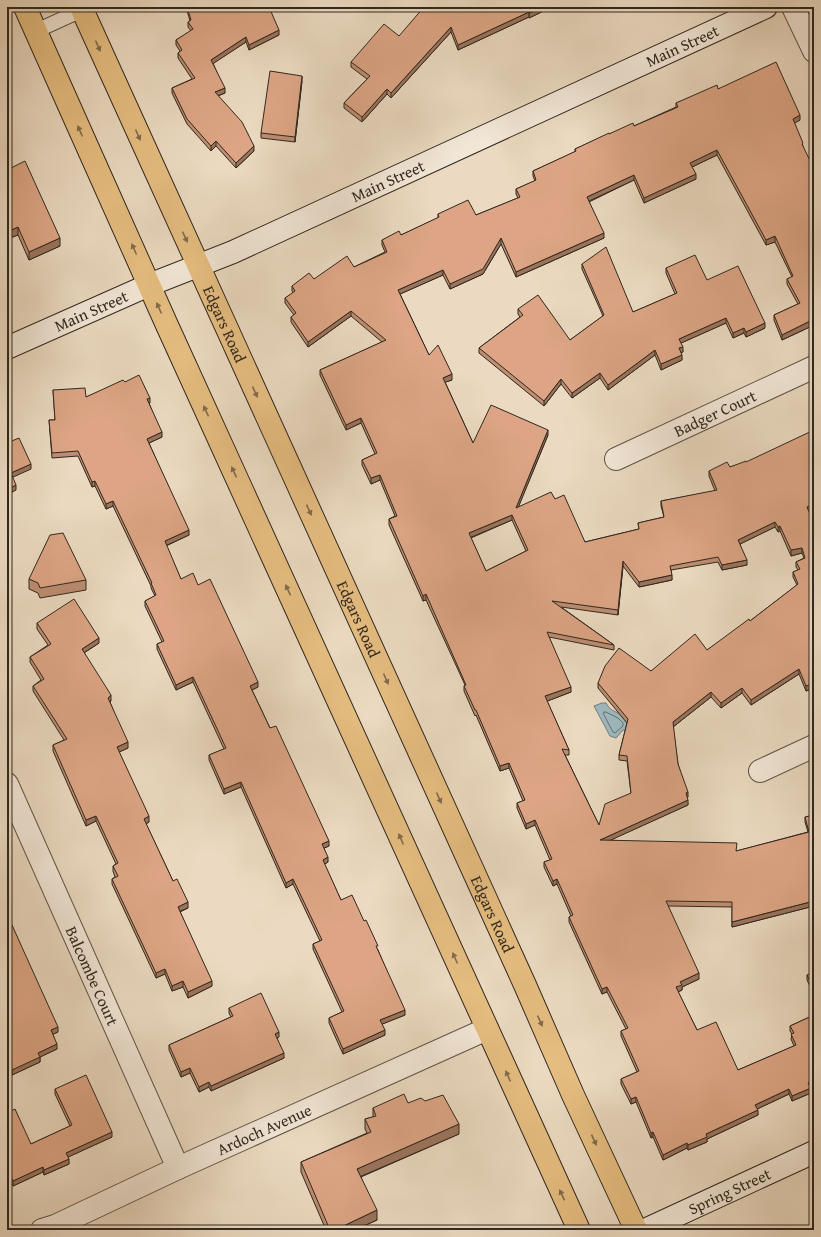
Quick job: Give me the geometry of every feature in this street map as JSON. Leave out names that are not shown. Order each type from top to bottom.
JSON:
[{"type":"main road","points":[[25,7],[149,285],[579,1230]]},
{"type":"main road","name":"Edgars Road","points":[[82,8],[525,985],[573,1095],[636,1230]]},
{"type":"street","name":"Main Street","points":[[7,348],[149,285],[233,252],[766,7]]},
{"type":"street","points":[[793,7],[814,51]]},
{"type":"street","name":"Badger Court","points":[[616,459],[814,367]]},
{"type":"street","points":[[760,770],[814,746]]},
{"type":"street","name":"Balcombe Court","points":[[7,784],[178,1168]]},
{"type":"street","name":"Ardoch Avenue","points":[[42,1230],[55,1226],[178,1168],[487,1028]]},
{"type":"street","name":"Spring Street","points":[[645,1230],[814,1152]]},
{"type":"lane","points":[[36,32],[82,8]]},
{"type":"water","points":[[606,703],[611,709],[622,715],[630,722],[626,730],[623,730],[616,738],[610,736],[594,706]]},
{"type":"building","points":[[187,7],[269,7],[279,30],[249,45],[246,37],[211,60],[225,88],[215,92],[242,122],[254,146],[236,163],[216,141],[211,146],[187,119],[172,88],[195,78],[178,53],[182,50],[176,40],[193,29],[188,22],[191,20]]},
{"type":"building","points":[[424,7],[541,7],[458,45],[451,27],[391,93],[387,89],[362,117],[344,103],[370,76],[351,62],[384,24],[399,36]]},
{"type":"building","points":[[776,62],[800,115],[793,119],[803,143],[802,144],[814,169],[814,319],[782,335],[774,315],[800,303],[787,279],[793,276],[775,236],[766,240],[717,150],[690,163],[696,174],[644,198],[634,175],[587,197],[604,233],[516,272],[501,238],[483,269],[450,284],[443,270],[398,290],[429,355],[438,345],[452,374],[443,378],[473,443],[491,405],[548,430],[516,508],[551,492],[555,499],[564,495],[585,542],[639,529],[638,523],[664,517],[661,501],[717,490],[709,471],[727,462],[730,467],[746,462],[814,430],[814,504],[807,507],[814,524],[814,683],[806,686],[799,669],[751,700],[742,688],[721,703],[711,692],[673,722],[678,764],[688,792],[686,793],[688,800],[600,840],[737,843],[736,851],[809,832],[805,817],[814,815],[814,901],[732,922],[732,902],[666,901],[699,973],[680,982],[682,985],[676,987],[697,1030],[716,1022],[738,1070],[796,1045],[791,1034],[794,1033],[790,1026],[814,1015],[814,1080],[808,1083],[811,1088],[792,1096],[789,1089],[755,1105],[758,1110],[706,1134],[707,1137],[688,1145],[687,1143],[663,1155],[653,1132],[651,1133],[636,1097],[631,1099],[621,1079],[639,1071],[621,1031],[628,1028],[607,987],[602,989],[569,917],[573,915],[557,879],[553,881],[544,862],[552,859],[535,820],[526,824],[517,803],[525,800],[509,763],[500,766],[464,686],[466,685],[426,594],[423,596],[389,519],[397,516],[380,475],[371,478],[362,460],[377,453],[361,418],[346,425],[320,370],[386,340],[351,311],[308,342],[291,317],[296,313],[285,298],[295,291],[292,286],[309,273],[314,279],[347,256],[354,267],[387,252],[382,240],[399,231],[401,235],[439,217],[438,214],[468,200],[476,215],[520,197],[516,189],[536,180],[533,171],[576,151],[575,149],[609,133],[633,123],[634,126],[678,107],[676,103],[717,85],[718,89]],"holes":[[[512,515],[528,550],[486,571],[469,533]],[[775,522],[778,527],[780,526],[791,550],[802,548],[805,558],[796,562],[800,569],[793,572],[798,584],[750,621],[749,619],[707,650],[695,634],[651,671],[619,648],[605,666],[598,683],[628,719],[619,755],[627,756],[631,793],[605,804],[599,825],[562,749],[569,750],[545,696],[571,687],[547,632],[614,645],[552,601],[618,610],[623,561],[639,582],[672,575],[670,566],[718,557],[722,565],[747,560],[738,540]]]},
{"type":"building","points":[[270,71],[302,76],[295,137],[261,133]]},
{"type":"building","points":[[25,161],[60,238],[29,252],[18,227],[7,232],[7,170]]},
{"type":"building","points":[[606,247],[633,312],[677,293],[666,268],[695,255],[707,280],[738,266],[765,323],[746,332],[744,328],[733,333],[726,318],[679,339],[683,347],[679,348],[682,355],[661,364],[655,350],[608,385],[600,373],[572,393],[561,379],[544,401],[479,348],[523,315],[518,309],[538,295],[570,340],[604,315],[582,264]]},
{"type":"building","points":[[139,375],[150,398],[147,399],[162,432],[147,439],[189,530],[165,541],[181,579],[193,573],[198,585],[210,579],[258,682],[250,686],[270,728],[276,726],[329,841],[322,844],[328,857],[323,860],[341,900],[352,895],[378,946],[376,946],[405,1010],[380,1020],[385,1030],[343,1049],[329,1018],[344,1011],[313,944],[322,940],[293,879],[286,883],[241,782],[224,789],[209,755],[226,748],[193,677],[176,685],[157,644],[164,641],[145,601],[156,595],[152,583],[113,501],[106,504],[95,481],[92,482],[78,451],[52,453],[49,420],[55,420],[53,390],[85,388],[86,397],[123,380],[125,382]]},
{"type":"building","points":[[19,438],[31,464],[11,473],[16,485],[7,490],[7,443]]},
{"type":"building","points":[[63,533],[86,580],[40,588],[38,583],[29,579],[50,535]]},
{"type":"building","points":[[74,599],[99,638],[82,649],[111,695],[108,698],[128,742],[117,747],[149,816],[144,819],[173,881],[177,879],[188,902],[178,907],[212,981],[188,992],[183,981],[172,986],[165,969],[156,973],[112,879],[118,876],[113,866],[118,863],[96,816],[86,820],[53,745],[67,739],[33,686],[44,679],[30,657],[51,644],[37,623]]},
{"type":"building","points":[[7,914],[58,1027],[51,1030],[57,1044],[38,1053],[40,1057],[12,1070],[7,1058]]},
{"type":"building","points":[[814,972],[814,990],[807,975]]},
{"type":"building","points":[[261,993],[279,1032],[275,1034],[284,1053],[211,1086],[209,1082],[199,1087],[190,1068],[181,1072],[169,1045],[233,1016],[229,1008]]},
{"type":"building","points":[[86,1075],[112,1132],[66,1153],[69,1159],[44,1170],[43,1167],[13,1181],[7,1168],[7,1113],[15,1109],[31,1144],[72,1125],[55,1089]]},
{"type":"building","points":[[404,1094],[408,1103],[421,1098],[425,1101],[443,1095],[459,1124],[357,1169],[377,1210],[335,1230],[330,1230],[301,1162],[371,1132],[365,1119],[376,1116],[373,1108]]}]
